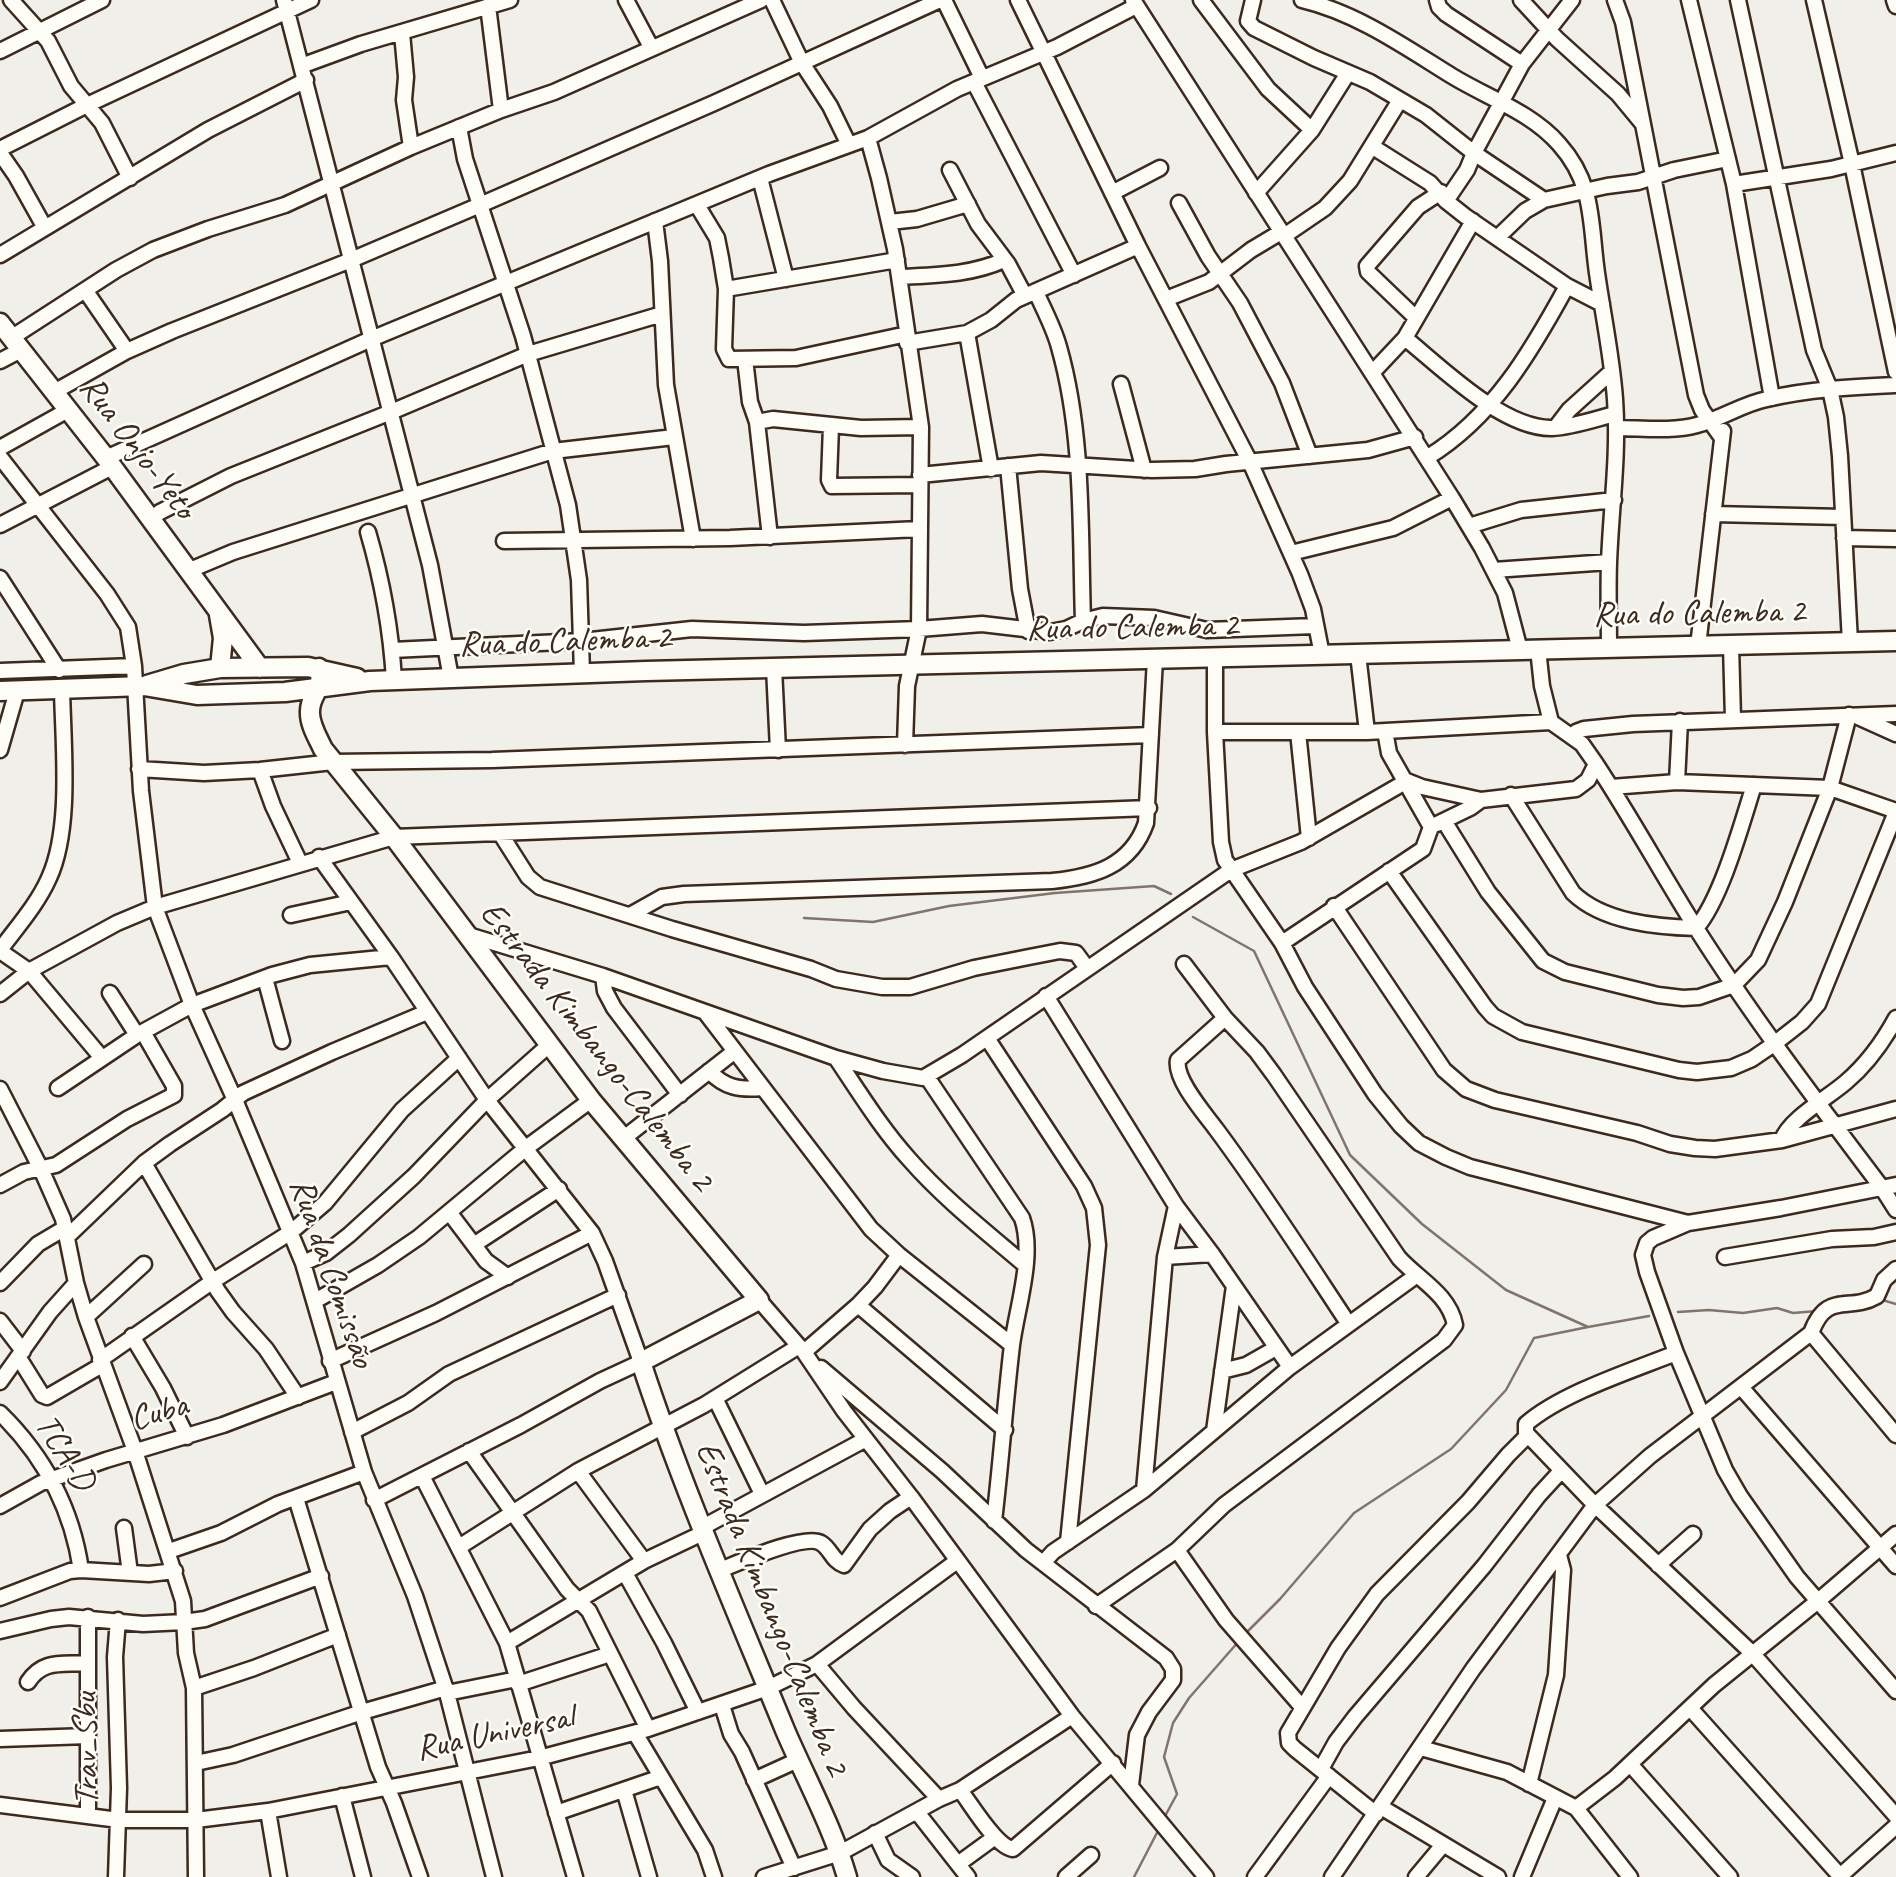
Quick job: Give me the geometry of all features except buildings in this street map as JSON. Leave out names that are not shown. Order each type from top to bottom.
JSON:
[{"type":"main road","name":"Rua Onjo-Yeto","points":[[11,337],[109,462],[190,570],[219,615],[260,667]]},
{"type":"main road","points":[[219,615],[223,638],[220,668]]},
{"type":"main road","name":"Rua do Calemba 2","points":[[139,687],[193,671],[220,668],[260,667],[320,678],[370,681],[913,664],[1896,641]]},
{"type":"main road","points":[[193,671],[197,695]]},
{"type":"main road","name":"Rua do Calemba 2","points":[[9,691],[139,687],[197,695],[285,692],[320,678]]},
{"type":"main road","points":[[312,722],[310,709],[320,678]]},
{"type":"main road","name":"Estrada Kimbango-Calemba 2","points":[[285,692],[312,722],[323,749],[394,837],[548,1045],[759,1300]]},
{"type":"main road","points":[[641,1362],[759,1300]]},
{"type":"main road","name":"Estrada Kimbango-Calemba 2","points":[[641,1362],[662,1425],[768,1688],[840,1853],[847,1877]]},
{"type":"street","points":[[11,0],[48,41],[71,86],[102,123],[130,178]]},
{"type":"street","points":[[0,51],[102,0]]},
{"type":"street","points":[[46,228],[0,151],[285,6],[311,0]]},
{"type":"street","points":[[301,66],[361,44],[510,0]]},
{"type":"street","points":[[626,0],[651,47]]},
{"type":"street","points":[[0,360],[11,337],[116,270],[153,250],[208,229],[285,205],[411,146],[554,92],[761,0]]},
{"type":"street","points":[[772,0],[802,63],[830,107],[849,145]]},
{"type":"street","points":[[54,392],[127,351],[480,205],[802,63],[925,3],[942,0],[978,80],[1074,275]]},
{"type":"street","points":[[1201,0],[1268,89],[1312,130]]},
{"type":"street","points":[[1253,0],[1248,21],[1254,28],[1370,82],[1426,115],[1474,153],[1544,200]]},
{"type":"street","points":[[1302,0],[1352,17],[1533,121],[1558,142],[1571,159],[1586,190],[1616,421],[1609,562],[1609,648]]},
{"type":"street","points":[[1347,0],[1352,17]]},
{"type":"street","points":[[1437,0],[1439,7],[1446,14],[1522,64]]},
{"type":"street","points":[[1521,0],[1618,94],[1643,124]]},
{"type":"street","points":[[1416,318],[1366,267],[1418,207],[1444,197],[1467,170],[1522,64],[1572,0]]},
{"type":"street","points":[[1615,0],[1623,22],[1696,395],[1709,421],[1722,438]]},
{"type":"street","points":[[1689,0],[1734,184],[1772,398]]},
{"type":"street","points":[[1738,0],[1814,350],[1829,389],[1840,456],[1850,642]]},
{"type":"street","points":[[1814,0],[1896,372]]},
{"type":"street","points":[[1894,0],[1896,6]]},
{"type":"street","points":[[1022,2],[1043,53],[1138,246],[1250,462],[1291,553],[1312,609],[1322,654]]},
{"type":"street","points":[[0,525],[109,462],[371,339],[760,178],[867,138],[978,80],[1072,40],[1134,3],[1428,457],[1494,570],[1511,613],[1520,650]]},
{"type":"street","points":[[285,6],[413,494],[430,565],[451,678]]},
{"type":"street","points":[[488,6],[501,110]]},
{"type":"street","points":[[402,33],[406,77],[404,100],[411,146]]},
{"type":"street","points":[[1256,193],[1312,130],[1348,73]]},
{"type":"street","points":[[0,255],[240,111],[306,80]]},
{"type":"street","points":[[1166,299],[1222,274],[1251,250],[1325,208],[1339,194],[1373,147],[1400,100]]},
{"type":"street","points":[[459,127],[465,159],[527,354],[575,540],[582,673]]},
{"type":"street","points":[[867,138],[890,222],[921,427],[919,629],[906,686],[905,745]]},
{"type":"street","points":[[1373,147],[1430,183],[1472,221],[1567,286],[1602,304]]},
{"type":"street","points":[[1734,184],[1852,164],[1896,153]]},
{"type":"street","points":[[1498,237],[1525,211],[1544,200],[1638,182],[1728,159]]},
{"type":"street","points":[[1112,193],[1160,168]]},
{"type":"street","points":[[950,170],[983,232],[1031,294],[1060,347],[1078,465],[1083,621]]},
{"type":"street","points":[[760,178],[786,279]]},
{"type":"street","points":[[1179,203],[1282,383],[1310,456]]},
{"type":"street","points":[[890,222],[930,216],[968,204]]},
{"type":"street","points":[[697,205],[717,238],[726,289],[725,352],[729,359],[796,358],[907,338],[967,333],[991,320],[1009,304],[1138,246]]},
{"type":"street","points":[[655,221],[660,261],[666,385],[693,538]]},
{"type":"street","points":[[1373,372],[1405,338],[1472,221]]},
{"type":"street","points":[[726,289],[897,260]]},
{"type":"street","points":[[900,277],[964,273],[1004,260]]},
{"type":"street","points":[[1428,457],[1457,437],[1489,405],[1532,350],[1567,286]]},
{"type":"street","points":[[85,290],[127,351]]},
{"type":"street","points":[[151,519],[231,476],[527,354],[662,314]]},
{"type":"street","points":[[967,333],[991,469]]},
{"type":"street","points":[[1405,338],[1489,405],[1528,425],[1556,427],[1616,421],[1676,428],[1709,421],[1744,404],[1772,398],[1829,389],[1896,385]]},
{"type":"street","points":[[745,359],[750,402],[757,422],[770,537]]},
{"type":"street","points":[[1556,427],[1569,410],[1611,372]]},
{"type":"street","points":[[1121,384],[1144,470]]},
{"type":"street","points":[[0,447],[68,410]]},
{"type":"street","points":[[1698,646],[1725,414]]},
{"type":"street","points":[[757,422],[774,419],[831,426],[921,427]]},
{"type":"street","points":[[831,426],[829,480],[832,486],[920,480],[1041,463],[1144,470],[1195,469],[1368,450],[1415,437]]},
{"type":"street","points":[[190,570],[233,552],[553,451],[674,437]]},
{"type":"street","name":"Rua da Comissão","points":[[0,457],[107,594],[128,627],[139,687],[139,769],[155,907],[192,1005],[303,1263],[364,1472],[415,1596],[447,1691],[494,1877]]},
{"type":"street","points":[[1008,466],[1020,589],[1028,631]]},
{"type":"street","points":[[1291,553],[1393,527],[1452,498]]},
{"type":"street","points":[[1469,526],[1521,510],[1614,500]]},
{"type":"street","points":[[1713,514],[1843,517]]},
{"type":"street","points":[[504,541],[770,537],[919,529]]},
{"type":"street","points":[[368,532],[380,574],[394,680]]},
{"type":"street","points":[[1844,538],[1896,539]]},
{"type":"street","points":[[1494,570],[1609,562]]},
{"type":"street","points":[[0,578],[60,670]]},
{"type":"street","points":[[392,650],[582,641],[692,629],[804,633],[982,624],[1050,632],[1103,616],[1138,616],[1207,630],[1315,626]]},
{"type":"street","points":[[1731,645],[1733,719]]},
{"type":"street","points":[[1538,649],[1542,686],[1551,722]]},
{"type":"street","points":[[1358,654],[1367,732]]},
{"type":"street","points":[[1216,657],[1215,732],[1221,842],[1225,860],[1282,943],[1305,987],[1375,1094],[1401,1126],[1419,1143],[1470,1167],[1688,1223]]},
{"type":"street","points":[[629,915],[651,901],[684,894],[1013,882],[1084,877],[1110,866],[1136,846],[1146,823],[1149,808],[1155,659]]},
{"type":"street","points":[[0,671],[134,667]]},
{"type":"street","points":[[774,668],[778,750]]},
{"type":"street","points":[[62,689],[63,815],[56,857],[49,879],[33,906],[0,951],[29,971],[102,1058]]},
{"type":"street","points":[[0,750],[9,691]]},
{"type":"street","points":[[1572,737],[1584,729],[1680,721],[1896,714]]},
{"type":"street","points":[[1852,715],[1896,734]]},
{"type":"street","points":[[1385,731],[1389,753],[1406,781],[1535,953],[1552,967],[1565,972],[1658,995],[1683,998],[1699,997],[1734,985],[1758,960],[1785,902],[1830,788],[1852,715]]},
{"type":"street","points":[[1677,782],[1680,721]]},
{"type":"street","points":[[1215,732],[1367,732],[1551,722],[1582,744],[1734,985],[1835,1126],[1889,1186],[1896,1210]]},
{"type":"street","points":[[1298,732],[1309,838]]},
{"type":"street","points":[[139,769],[204,773],[333,762],[492,760],[1151,736]]},
{"type":"street","points":[[1406,781],[1422,788],[1481,800],[1576,789],[1588,780],[1596,764]]},
{"type":"street","points":[[260,770],[273,806],[300,863]]},
{"type":"street","points":[[465,934],[603,976],[836,1058],[912,1078],[927,1077],[1231,870],[1309,838],[1406,781]]},
{"type":"street","points":[[1390,871],[1485,1007],[1493,1016],[1522,1032],[1679,1070],[1697,1072],[1731,1068],[1752,1059],[1802,1022],[1818,1004],[1896,812],[1830,788],[1677,782],[1611,787]]},
{"type":"street","points":[[1696,928],[1703,920],[1719,886],[1754,785]]},
{"type":"street","points":[[1511,795],[1573,893],[1582,902],[1604,913],[1640,922],[1696,928]]},
{"type":"street","points":[[1282,943],[1423,849],[1438,824],[1481,800]]},
{"type":"street","points":[[0,994],[29,971],[117,923],[155,907],[318,857],[394,837],[1149,808]]},
{"type":"street","points":[[500,833],[534,883],[550,891],[811,969],[836,979],[882,987],[910,986],[974,968],[1060,951],[1076,953],[1087,968]]},
{"type":"street","name":"Estrada Kimbango-Calemba 2","points":[[318,857],[391,957],[487,1101],[592,1233],[618,1295],[641,1362]]},
{"type":"street","points":[[291,915],[351,902]]},
{"type":"street","points":[[1334,906],[1444,1070],[1466,1089],[1495,1100],[1695,1148],[1715,1149],[1782,1139],[1896,1110]]},
{"type":"street","points":[[58,1088],[140,1034],[192,1005],[265,978],[310,965],[391,957]]},
{"type":"street","points":[[1096,1606],[1177,1550],[1224,1505],[1414,1363],[1453,1331],[1455,1325],[1450,1308],[1426,1280],[1399,1258],[1274,1075],[1257,1052],[1225,1018],[1184,964]]},
{"type":"street","points":[[603,976],[605,991],[614,1007],[680,1095]]},
{"type":"street","points":[[265,978],[282,1041]]},
{"type":"street","points":[[0,1185],[24,1172],[56,1165],[127,1119],[175,1094],[174,1086],[110,993]]},
{"type":"street","points":[[1046,996],[1176,1206],[1290,1367]]},
{"type":"street","points":[[704,1011],[871,1229],[899,1255],[1012,1345]]},
{"type":"street","points":[[0,1283],[38,1244],[66,1233],[144,1163],[255,1087],[426,1012]]},
{"type":"street","points":[[1225,1018],[1178,1060],[1181,1078],[1348,1323]]},
{"type":"street","points":[[1782,1139],[1788,1128],[1847,1082],[1868,1060],[1883,1042],[1896,1018]]},
{"type":"street","points":[[987,1038],[1084,1186],[1094,1208],[1097,1226],[1098,1245],[1068,1542]]},
{"type":"street","points":[[303,1263],[326,1253],[349,1235],[414,1176],[487,1101],[548,1045]]},
{"type":"street","points":[[624,1138],[734,1051]]},
{"type":"street","points":[[0,1321],[42,1395],[47,1397],[101,1362],[132,1336],[213,1281],[291,1232],[325,1203],[402,1110],[459,1058]]},
{"type":"street","points":[[836,1058],[909,1160],[964,1213],[1025,1265]]},
{"type":"street","points":[[709,1071],[716,1079],[731,1087],[762,1088]]},
{"type":"street","points":[[927,1077],[1022,1218],[1026,1234],[1025,1265],[1012,1345],[994,1521]]},
{"type":"street","points":[[0,1089],[6,1114],[41,1168],[66,1233],[86,1317],[135,1451],[183,1601],[186,1653],[194,1688],[196,1877]]},
{"type":"street","points":[[315,1301],[378,1265],[419,1237],[526,1148],[591,1100]]},
{"type":"street","points":[[144,1163],[233,1312],[266,1349],[298,1397]]},
{"type":"street","points":[[1889,1186],[1782,1208],[1688,1223],[1653,1238],[1647,1243],[1643,1255],[1676,1353],[1702,1417],[1740,1496],[1772,1543],[1818,1601],[1896,1690]]},
{"type":"street","points":[[475,1244],[559,1189]]},
{"type":"street","points":[[1144,1490],[1165,1257],[1176,1206]]},
{"type":"street","points":[[449,1212],[486,1261],[508,1277]]},
{"type":"street","points":[[1725,1257],[1832,1239],[1874,1237],[1896,1232]]},
{"type":"street","points":[[330,1361],[508,1277],[592,1233]]},
{"type":"street","points":[[1165,1257],[1212,1254]]},
{"type":"street","points":[[459,1547],[578,1471],[805,1353],[858,1305],[899,1255]]},
{"type":"street","points":[[86,1317],[144,1264]]},
{"type":"street","points":[[1332,1877],[1473,1669],[1595,1505],[1650,1456],[1811,1333],[1816,1319],[1830,1307],[1872,1299],[1877,1296],[1884,1280],[1896,1269]]},
{"type":"street","points":[[1044,1562],[1068,1542],[1144,1490],[1290,1367],[1417,1275]]},
{"type":"street","points":[[0,1382],[50,1312],[76,1283]]},
{"type":"street","points":[[1213,1431],[1234,1286]]},
{"type":"street","points":[[352,1432],[408,1403],[449,1374],[618,1295]]},
{"type":"street","points":[[759,1300],[805,1353],[844,1411],[911,1497],[1072,1716],[1206,1877]]},
{"type":"street","points":[[858,1305],[1005,1430]]},
{"type":"street","points":[[1811,1333],[1896,1435]]},
{"type":"street","points":[[132,1336],[163,1388],[187,1437]]},
{"type":"street","points":[[1222,1371],[1246,1365],[1276,1348]]},
{"type":"street","points":[[805,1353],[942,1471],[1026,1550],[1166,1658],[1173,1668],[1173,1680],[1149,1712],[1137,1735],[1131,1785]]},
{"type":"street","points":[[1676,1353],[1600,1383],[1548,1410],[1526,1424],[1527,1436],[1595,1505],[1752,1653],[1896,1816]]},
{"type":"street","points":[[374,1500],[641,1362]]},
{"type":"street","name":"Cuba","points":[[0,1506],[41,1483],[135,1451],[187,1437],[336,1382]]},
{"type":"street","points":[[1741,1387],[1896,1566]]},
{"type":"street","points":[[715,1398],[762,1494]]},
{"type":"street","points":[[844,1411],[859,1399]]},
{"type":"street","name":"TCA-D","points":[[0,1413],[13,1425],[53,1479],[72,1526],[81,1570]]},
{"type":"street","points":[[1498,1877],[1378,1811],[1295,1749],[1288,1739],[1291,1726],[1338,1648],[1377,1594],[1468,1502],[1527,1436]]},
{"type":"street","points":[[507,1643],[644,1561],[866,1439]]},
{"type":"street","points":[[469,1451],[578,1602],[589,1611],[610,1654],[661,1777],[705,1850],[714,1877]]},
{"type":"street","points":[[578,1471],[644,1561]]},
{"type":"street","points":[[1255,1877],[1325,1773],[1336,1742],[1561,1471]]},
{"type":"street","points":[[169,1551],[221,1533],[278,1504],[364,1472]]},
{"type":"street","points":[[422,1476],[507,1643],[575,1877]]},
{"type":"street","points":[[720,1570],[779,1547],[814,1541],[820,1542],[837,1562],[844,1565],[870,1530],[890,1511],[911,1497]]},
{"type":"street","points":[[296,1498],[386,1787],[420,1877]]},
{"type":"street","points":[[124,1528],[130,1573]]},
{"type":"street","points":[[1658,1565],[1693,1534]]},
{"type":"street","points":[[1576,1808],[1630,1764],[1752,1653],[1896,1534]]},
{"type":"street","points":[[1177,1550],[1241,1638],[1303,1707]]},
{"type":"street","points":[[1529,1783],[1556,1675],[1563,1570],[1559,1555]]},
{"type":"street","name":"Rua Universal","points":[[0,1805],[119,1820],[196,1820],[268,1811],[539,1758],[641,1731],[768,1688],[817,1664],[957,1560]]},
{"type":"street","points":[[0,1598],[70,1571],[175,1571]]},
{"type":"street","points":[[625,1573],[698,1712]]},
{"type":"street","points":[[0,1631],[51,1619],[88,1617],[144,1624],[205,1619],[321,1576]]},
{"type":"street","points":[[88,1617],[88,1816]]},
{"type":"street","name":"Trav_Sbu","points":[[116,1877],[119,1820],[116,1657],[118,1620]]},
{"type":"street","points":[[194,1688],[338,1635]]},
{"type":"street","points":[[196,1763],[233,1755],[362,1712],[447,1691],[517,1681],[610,1654]]},
{"type":"street","points":[[28,1682],[38,1669],[47,1665],[87,1663]]},
{"type":"street","points":[[817,1664],[939,1799]]},
{"type":"street","points":[[722,1705],[731,1734],[794,1868]]},
{"type":"street","points":[[1690,1708],[1840,1877],[1896,1826]]},
{"type":"street","points":[[767,1877],[840,1853],[960,1790],[1072,1716]]},
{"type":"street","points":[[0,1739],[88,1736]]},
{"type":"street","points":[[1421,1748],[1494,1768],[1576,1808],[1630,1877]]},
{"type":"street","points":[[754,1780],[798,1760]]},
{"type":"street","points":[[960,1790],[1006,1847],[1018,1847],[1113,1763]]},
{"type":"street","points":[[1630,1764],[1730,1877]]},
{"type":"street","points":[[556,1813],[661,1777]]},
{"type":"street","points":[[624,1790],[649,1877]]},
{"type":"street","points":[[342,1796],[363,1877]]},
{"type":"street","points":[[1522,1877],[1555,1798]]},
{"type":"street","points":[[268,1811],[279,1877]]},
{"type":"street","points":[[917,1812],[968,1877]]},
{"type":"street","points":[[875,1833],[888,1860],[912,1877]]},
{"type":"street","points":[[958,1864],[995,1836]]},
{"type":"street","points":[[1416,1877],[1442,1846]]},
{"type":"street","points":[[1066,1877],[1091,1855]]},
{"type":"waterway","points":[[804,918],[873,922],[949,906],[1055,893],[1154,886],[1171,894]]},
{"type":"waterway","points":[[1193,917],[1254,951],[1350,1155],[1422,1224],[1506,1290],[1588,1327],[1649,1316]]},
{"type":"waterway","points":[[1879,1299],[1896,1304]]},
{"type":"waterway","points":[[1678,1312],[1709,1310],[1743,1313],[1777,1308],[1793,1313],[1817,1311]]},
{"type":"waterway","points":[[1246,1633],[1280,1599],[1354,1513],[1451,1449],[1506,1390],[1534,1338],[1588,1327]]},
{"type":"waterway","points":[[1164,1818],[1177,1794],[1164,1757],[1173,1723],[1189,1698],[1239,1641]]},
{"type":"waterway","points":[[1134,1877],[1160,1827]]}]
